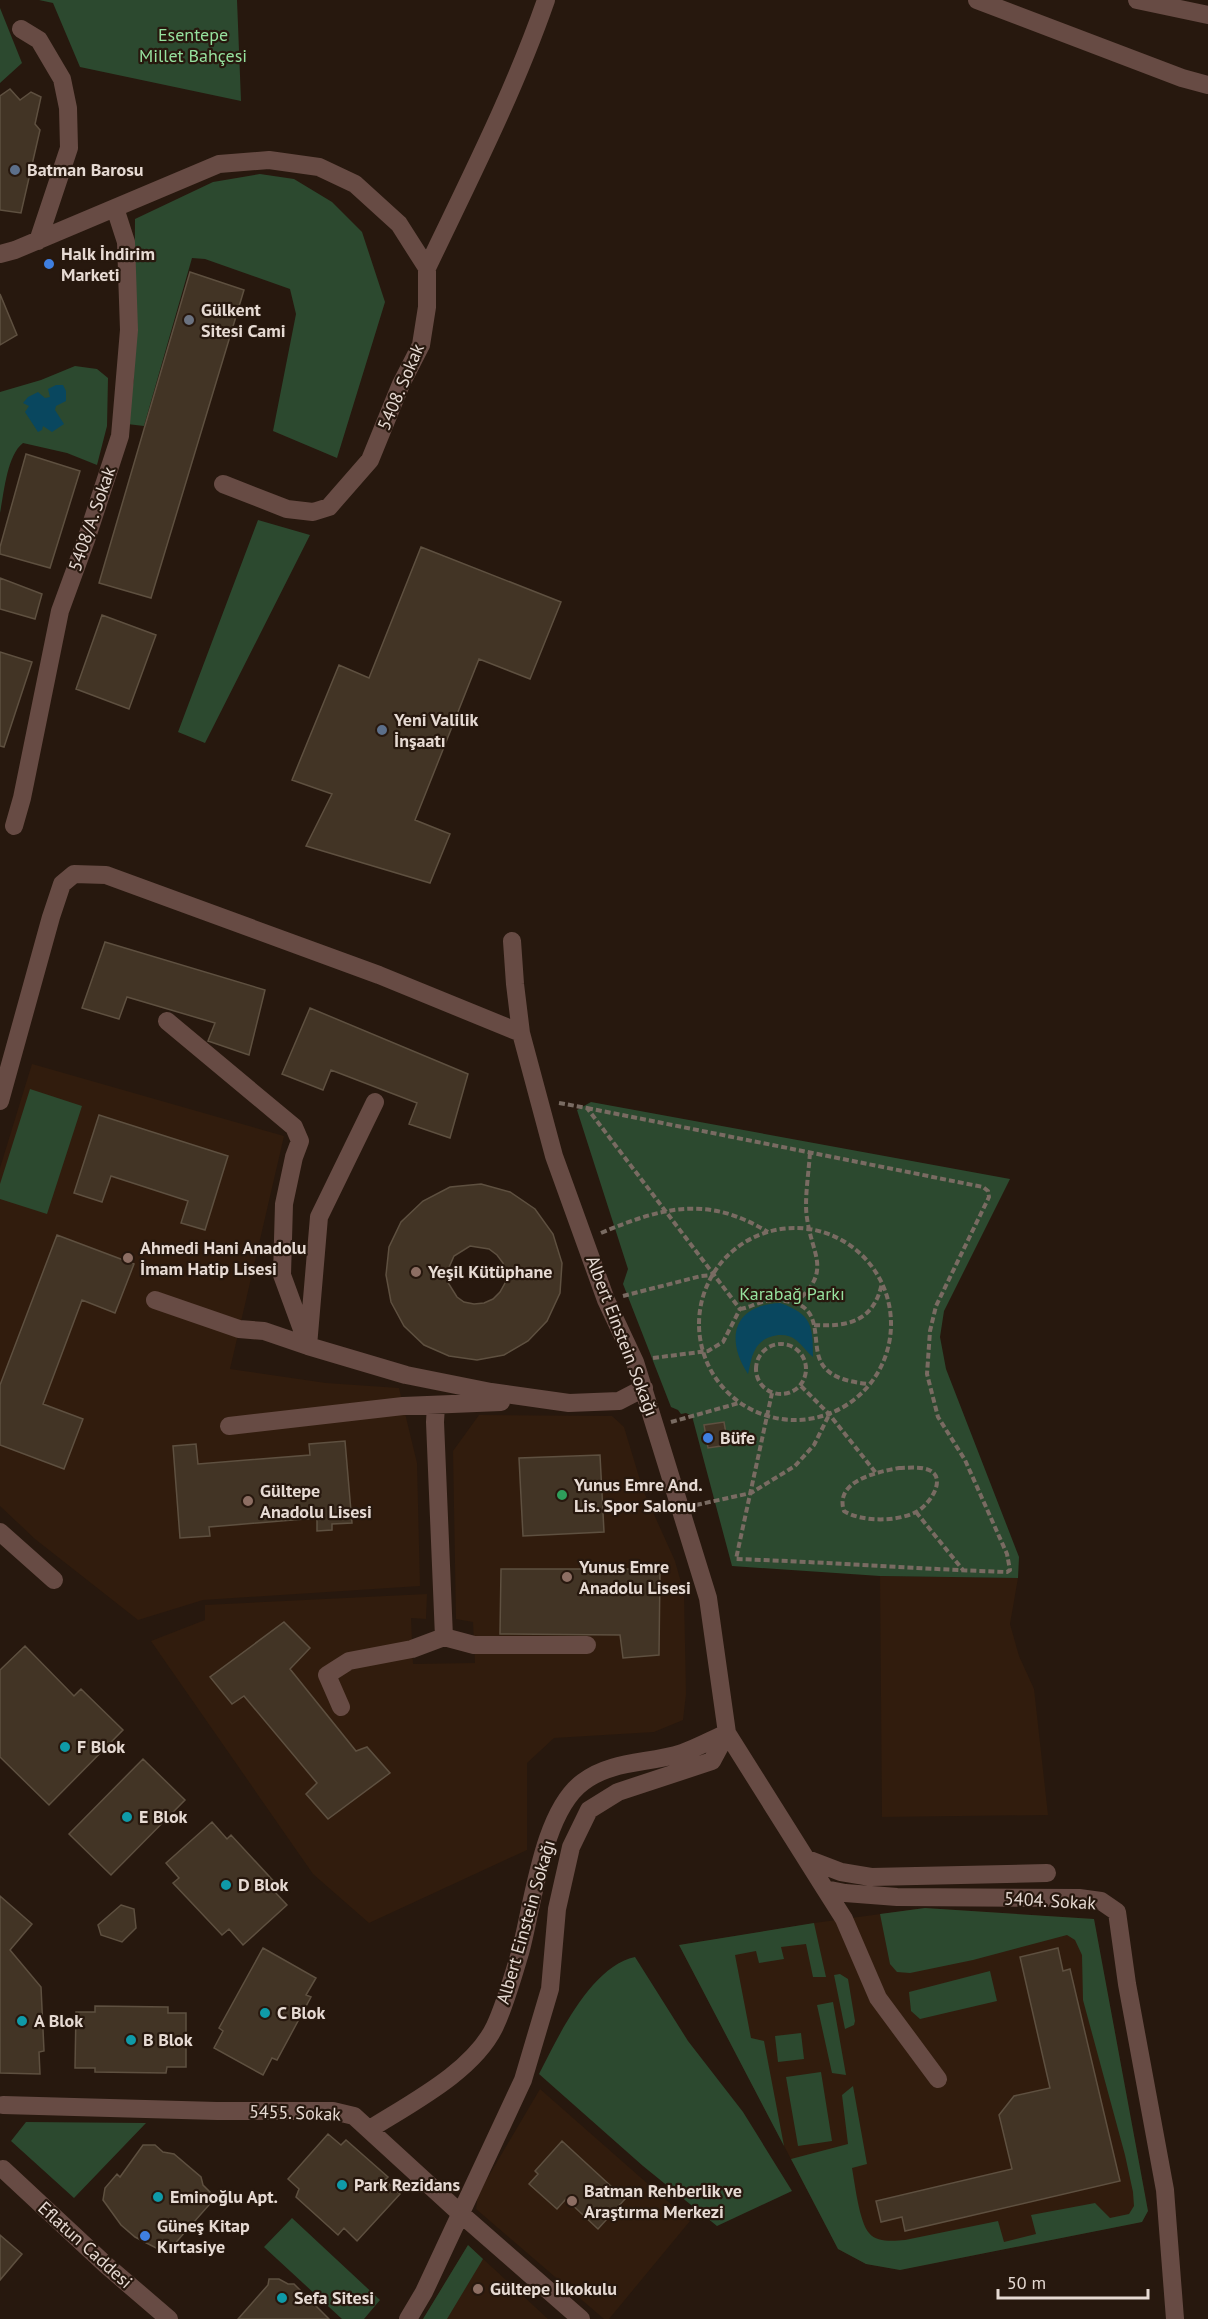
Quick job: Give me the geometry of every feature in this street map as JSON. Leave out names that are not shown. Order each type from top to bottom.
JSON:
[{"type":"street","points":[[427,268],[531,44],[546,0]]},
{"type":"street","points":[[977,0],[1172,74],[1208,85]]},
{"type":"street","points":[[1137,0],[1208,15]]},
{"type":"street","points":[[21,29],[39,40],[62,79],[68,108],[69,148],[38,241]]},
{"type":"street","points":[[0,254],[38,241],[219,164],[269,160],[319,167],[355,184],[399,224],[427,268]]},
{"type":"street","name":"5408/A. Sokak","points":[[14,826],[22,798],[60,611],[120,436],[129,330],[126,242],[115,208]]},
{"type":"street","name":"5408. Sokak","points":[[223,484],[287,509],[313,512],[328,507],[370,460],[401,384],[421,345],[427,307],[427,268]]},
{"type":"street","points":[[0,1101],[51,917],[62,884],[74,874],[105,876],[379,975],[521,1033]]},
{"type":"street","name":"Albert Einstein Sokağı","points":[[408,2319],[424,2292],[523,2080],[550,1989],[557,1909],[571,1847],[589,1810],[618,1792],[712,1761],[727,1733],[708,1598],[635,1362],[606,1300],[554,1156],[521,1033],[513,941]]},
{"type":"street","points":[[167,1021],[294,1127],[300,1141],[294,1157],[284,1204],[282,1275],[308,1346]]},
{"type":"street","points":[[308,1346],[319,1217],[375,1102]]},
{"type":"street","points":[[155,1300],[239,1329],[264,1331],[406,1375],[491,1392],[569,1403]]},
{"type":"street","points":[[229,1426],[403,1406],[492,1402],[619,1401],[644,1388]]},
{"type":"street","points":[[436,1405],[444,1637]]},
{"type":"street","points":[[0,1532],[54,1580]]},
{"type":"street","points":[[341,1707],[327,1674],[349,1661],[412,1649],[444,1637],[474,1645],[587,1645]]},
{"type":"street","points":[[727,1733],[844,1919],[879,1998],[938,2079]]},
{"type":"street","name":"Albert Einstein Sokağı","points":[[370,2129],[446,2080],[471,2059],[495,2027],[520,1954],[542,1855],[566,1797],[583,1781],[613,1766],[682,1753],[727,1733]]},
{"type":"street","points":[[807,1859],[842,1872],[871,1877],[1047,1873]]},
{"type":"street","name":"5404. Sokak","points":[[825,1889],[897,1897],[1079,1898],[1101,1901],[1117,1912],[1127,1984],[1165,2190],[1175,2319]]},
{"type":"street","name":"5455. Sokak","points":[[1,2106],[333,2111],[354,2116],[460,2214],[580,2319]]},
{"type":"street","name":"Eflatun Caddesi","points":[[1,2167],[106,2265],[169,2319]]},
{"type":"path","points":[[539,1099],[983,1187],[988,1191],[989,1197],[936,1306],[928,1350],[927,1374],[938,1417],[966,1460],[1011,1567],[1007,1572],[861,1563],[736,1559],[772,1393]]},
{"type":"path","points":[[587,1108],[740,1309]]},
{"type":"path","points":[[795,1303],[812,1286],[817,1271],[817,1254],[807,1218],[810,1152]]},
{"type":"path","points":[[585,1240],[631,1220],[664,1210],[692,1208],[718,1211],[746,1219],[768,1232]]},
{"type":"path","points":[[810,1228],[840,1238],[865,1257],[883,1282],[891,1312],[890,1344],[885,1361],[858,1396],[829,1414],[801,1420],[767,1416],[740,1403],[717,1380],[702,1351],[699,1319],[706,1287],[723,1260],[748,1239],[779,1229],[810,1228]]},
{"type":"path","points":[[606,1300],[713,1275]]},
{"type":"path","points":[[814,1325],[843,1325],[854,1322],[873,1306],[883,1282]]},
{"type":"path","points":[[635,1362],[708,1351],[723,1342],[740,1309],[762,1302],[795,1303],[805,1310],[814,1325],[818,1354],[827,1370],[850,1382],[868,1384]]},
{"type":"path","points":[[788,1344],[802,1354],[807,1370],[801,1386],[786,1394],[772,1393],[763,1387],[756,1372],[759,1356],[772,1346],[788,1344]]},
{"type":"path","points":[[801,1386],[829,1414],[876,1473]]},
{"type":"path","points":[[656,1426],[740,1403]]},
{"type":"path","points":[[679,1508],[751,1493],[795,1466],[814,1445],[829,1414]]},
{"type":"path","points":[[898,1468],[921,1468],[936,1476],[937,1483],[935,1492],[929,1501],[916,1512],[884,1519],[862,1519],[844,1511],[842,1503],[846,1489],[861,1479],[898,1468]]},
{"type":"path","points":[[916,1512],[963,1570]]},
{"type":"shaded area","points":[[32,1064],[284,1136],[230,1369],[326,1383],[399,1388],[417,1463],[420,1586],[203,1600],[138,1620],[35,1539],[0,1506],[0,1168]]},
{"type":"shaded area","points":[[479,1415],[612,1416],[624,1427],[643,1490],[675,1561],[684,1593],[686,1694],[683,1720],[654,1732],[554,1738],[527,1763],[527,1850],[369,1923],[313,1874],[151,1641],[205,1620],[205,1605],[427,1594],[426,1619],[411,1618],[413,1664],[475,1663],[473,1622],[456,1619],[453,1451]]},
{"type":"shaded area","points":[[880,1576],[1018,1578],[1010,1624],[1019,1656],[1034,1689],[1048,1815],[882,1817]]},
{"type":"shaded area","points":[[925,1908],[1094,1919],[1148,2211],[1142,2222],[900,2270],[866,2264],[838,2249],[679,1945]]},
{"type":"shaded area","name":"Batman Rehberlik ve Araştırma Merkezi","points":[[540,2089],[690,2221],[609,2319],[604,2319],[476,2209],[478,2194]]},
{"type":"shaded area","name":"Gültepe İlkokulu","points":[[468,2245],[548,2319],[423,2319]]},
{"type":"green space","name":"Esentepe Millet Bahçesi","points":[[39,0],[237,0],[241,101],[80,67],[53,3]]},
{"type":"green space","points":[[0,8],[22,63],[0,83]]},
{"type":"green space","points":[[260,174],[294,179],[332,202],[362,232],[385,302],[337,458],[273,431],[296,314],[290,289],[205,259],[192,258],[144,426],[127,424],[134,378],[135,219],[213,182]]},
{"type":"green space","points":[[75,366],[97,369],[108,378],[107,426],[97,465],[67,453],[23,443],[13,456],[10,465],[0,513],[0,392],[41,380]]},
{"type":"green space","points":[[258,520],[310,535],[205,743],[178,732]]},
{"type":"green space","points":[[30,1089],[82,1106],[47,1214],[0,1199],[0,1184]]},
{"type":"green space","name":"Karabağ Parkı","points":[[591,1102],[1010,1179],[944,1311],[940,1337],[946,1369],[1019,1557],[1018,1578],[880,1576],[732,1566],[692,1416],[686,1413],[681,1414],[671,1407],[623,1284],[628,1269],[577,1110]]},
{"type":"green space","points":[[925,1908],[1094,1919],[1148,2211],[1142,2222],[900,2270],[866,2264],[838,2249],[791,2159],[848,2144],[842,2095],[853,2086],[867,2164],[852,2168],[863,2220],[869,2233],[876,2238],[886,2241],[905,2240],[998,2221],[1004,2242],[1036,2234],[1031,2215],[1095,2203],[1110,2218],[1129,2214],[1134,2206],[1125,2155],[1083,2000],[1082,1955],[1075,1940],[1067,1935],[973,1960],[910,1973],[897,1972],[890,1964],[880,1914]]},
{"type":"green space","points":[[814,1923],[826,1977],[813,1977],[806,1944],[781,1947],[784,1959],[759,1963],[756,1951],[735,1955],[751,2038],[764,2041],[784,2146],[679,1945]]},
{"type":"green space","points":[[635,1957],[688,2041],[743,2112],[792,2191],[717,2226],[643,2166],[539,2074],[566,2023],[590,1988],[619,1963]]},
{"type":"green space","points":[[990,1971],[997,2001],[920,2019],[911,2011],[909,1992]]},
{"type":"green space","points":[[840,1974],[848,1979],[855,2021],[854,2025],[845,2029],[834,1975]]},
{"type":"green space","points":[[833,2002],[846,2075],[832,2073],[817,2005]]},
{"type":"green space","points":[[801,2033],[804,2059],[778,2062],[775,2036]]},
{"type":"green space","points":[[821,2072],[832,2141],[798,2146],[786,2077]]},
{"type":"green space","points":[[26,2122],[146,2123],[74,2198],[11,2141]]},
{"type":"green space","points":[[292,2218],[380,2300],[364,2319],[342,2319],[264,2247]]},
{"type":"green space","points":[[468,2245],[483,2259],[447,2319],[423,2319]]},
{"type":"water","points":[[56,385],[63,385],[66,391],[66,401],[56,406],[55,410],[64,424],[52,432],[43,426],[38,432],[25,412],[29,406],[23,403],[28,397],[38,392],[45,398],[50,397],[48,389]]},
{"type":"water","points":[[780,1303],[791,1307],[805,1317],[811,1329],[813,1357],[791,1337],[773,1336],[758,1345],[752,1356],[748,1374],[737,1348],[738,1326],[743,1317],[752,1310],[764,1305]]},
{"type":"building","name":"Batman Barosu","points":[[10,89],[20,100],[31,92],[41,97],[35,124],[40,130],[21,213],[0,210],[0,96]]},
{"type":"building","points":[[190,272],[244,290],[151,598],[99,583]]},
{"type":"building","points":[[0,294],[17,335],[0,345]]},
{"type":"building","points":[[26,454],[80,471],[50,568],[0,554]]},
{"type":"building","name":"Yeni Valilik İnşaatı","points":[[421,547],[561,602],[530,679],[479,659],[415,820],[450,834],[430,883],[306,846],[332,794],[292,780],[339,665],[369,678]]},
{"type":"building","points":[[0,578],[42,594],[35,619],[0,609]]},
{"type":"building","points":[[102,615],[156,635],[129,709],[76,689]]},
{"type":"building","points":[[0,652],[32,662],[4,747],[0,746]]},
{"type":"building","points":[[105,942],[265,990],[249,1055],[208,1041],[215,1023],[127,997],[119,1019],[82,1008]]},
{"type":"building","points":[[310,1008],[468,1074],[450,1138],[409,1124],[417,1103],[331,1070],[323,1090],[282,1074]]},
{"type":"building","points":[[99,1115],[228,1156],[205,1230],[181,1223],[188,1201],[111,1176],[102,1202],[74,1193]]},
{"type":"building","name":"Yeşil Kütüphane","points":[[481,1184],[510,1192],[535,1209],[553,1234],[562,1263],[560,1293],[547,1321],[528,1341],[504,1355],[477,1360],[449,1356],[424,1345],[404,1326],[391,1302],[386,1275],[389,1247],[401,1222],[423,1201],[450,1187]],"holes":[[[470,1246],[489,1249],[503,1263],[505,1283],[493,1299],[484,1303],[464,1302],[457,1297],[447,1281],[447,1272],[454,1256]]]},
{"type":"building","points":[[57,1235],[134,1264],[115,1313],[82,1300],[43,1404],[83,1419],[64,1469],[0,1445],[0,1385]]},
{"type":"building","points":[[724,1422],[728,1445],[708,1448],[704,1425]]},
{"type":"building","points":[[345,1441],[352,1523],[332,1524],[332,1530],[317,1531],[317,1518],[209,1527],[210,1536],[180,1538],[173,1446],[196,1444],[198,1464],[310,1455],[309,1444]]},
{"type":"building","name":"Yunus Emre And. Lis. Spor Salonu","points":[[600,1455],[604,1532],[523,1536],[519,1458]]},
{"type":"building","points":[[501,1569],[660,1569],[659,1655],[623,1658],[620,1635],[500,1634]]},
{"type":"building","points":[[284,1622],[310,1648],[290,1669],[356,1751],[367,1747],[390,1773],[328,1819],[306,1794],[317,1783],[244,1696],[232,1704],[210,1677]]},
{"type":"building","points":[[25,1646],[74,1696],[81,1689],[123,1730],[49,1805],[0,1757],[0,1670]]},
{"type":"building","name":"E Blok","points":[[143,1759],[185,1800],[111,1875],[69,1834]]},
{"type":"building","name":"D Blok","points":[[212,1822],[227,1839],[231,1835],[279,1887],[274,1891],[287,1905],[243,1945],[229,1929],[222,1935],[173,1883],[179,1878],[166,1863]]},
{"type":"building","name":"A Blok","points":[[0,1896],[32,1924],[10,1950],[41,1987],[44,2051],[39,2052],[40,2074],[0,2073]]},
{"type":"building","points":[[121,1905],[134,1909],[136,1928],[122,1942],[101,1935],[98,1925]]},
{"type":"building","name":"C Blok","points":[[263,1948],[316,1978],[306,1995],[311,1997],[277,2060],[272,2058],[263,2075],[214,2048],[223,2031],[219,2028]]},
{"type":"building","points":[[1058,1948],[1063,1971],[1070,1969],[1120,2181],[905,2231],[902,2217],[881,2222],[876,2201],[1012,2169],[999,2115],[1014,2096],[1050,2088],[1020,1957]]},
{"type":"building","name":"B Blok","points":[[95,2006],[168,2007],[168,2013],[186,2013],[186,2067],[167,2067],[166,2073],[95,2072],[95,2068],[75,2068],[76,2012],[95,2012]]},
{"type":"building","name":"Park Rezidans","points":[[328,2134],[341,2145],[346,2140],[388,2177],[385,2180],[400,2194],[357,2241],[344,2228],[338,2235],[296,2197],[299,2189],[288,2179]]},
{"type":"building","points":[[562,2141],[625,2199],[598,2229],[566,2199],[557,2209],[529,2184],[538,2174],[535,2171]]},
{"type":"building","name":"Eminoğlu Apt.","points":[[143,2145],[155,2145],[163,2152],[174,2154],[201,2177],[203,2185],[212,2194],[209,2205],[171,2248],[158,2249],[135,2237],[121,2225],[103,2200],[105,2188],[117,2174],[120,2177]]},
{"type":"building","points":[[0,2235],[22,2254],[0,2280]]},
{"type":"building","name":"Sefa Sitesi","points":[[269,2279],[279,2279],[288,2284],[294,2284],[329,2319],[238,2319],[268,2285]]},
{"type":"place","name":"Batman Barosu","points":[[15,170]]},
{"type":"place","name":"Halk İndirim Marketi","points":[[49,264]]},
{"type":"place","name":"Gülkent Sitesi Cami","points":[[189,320]]},
{"type":"place","name":"Yeni Valilik İnşaatı","points":[[382,730]]},
{"type":"place","name":"Ahmedi Hani Anadolu İmam Hatip Lisesi","points":[[128,1258]]},
{"type":"place","name":"Yeşil Kütüphane","points":[[416,1272]]},
{"type":"place","name":"Büfe","points":[[708,1438]]},
{"type":"place","name":"Yunus Emre And. Lis. Spor Salonu","points":[[562,1495]]},
{"type":"place","name":"Gültepe Anadolu Lisesi","points":[[248,1501]]},
{"type":"place","name":"Yunus Emre Anadolu Lisesi","points":[[567,1577]]},
{"type":"place","name":"F Blok","points":[[65,1747]]},
{"type":"place","name":"E Blok","points":[[127,1817]]},
{"type":"place","name":"D Blok","points":[[226,1885]]},
{"type":"place","name":"C Blok","points":[[265,2013]]},
{"type":"place","name":"A Blok","points":[[22,2021]]},
{"type":"place","name":"B Blok","points":[[131,2040]]},
{"type":"place","name":"Park Rezidans","points":[[342,2185]]},
{"type":"place","name":"Eminoğlu Apt.","points":[[158,2197]]},
{"type":"place","name":"Batman Rehberlik ve Araştırma Merkezi","points":[[572,2201]]},
{"type":"place","name":"Güneş Kitap Kırtasiye","points":[[145,2236]]},
{"type":"place","name":"Gültepe İlkokulu","points":[[478,2289]]},
{"type":"place","name":"Sefa Sitesi","points":[[282,2298]]}]
